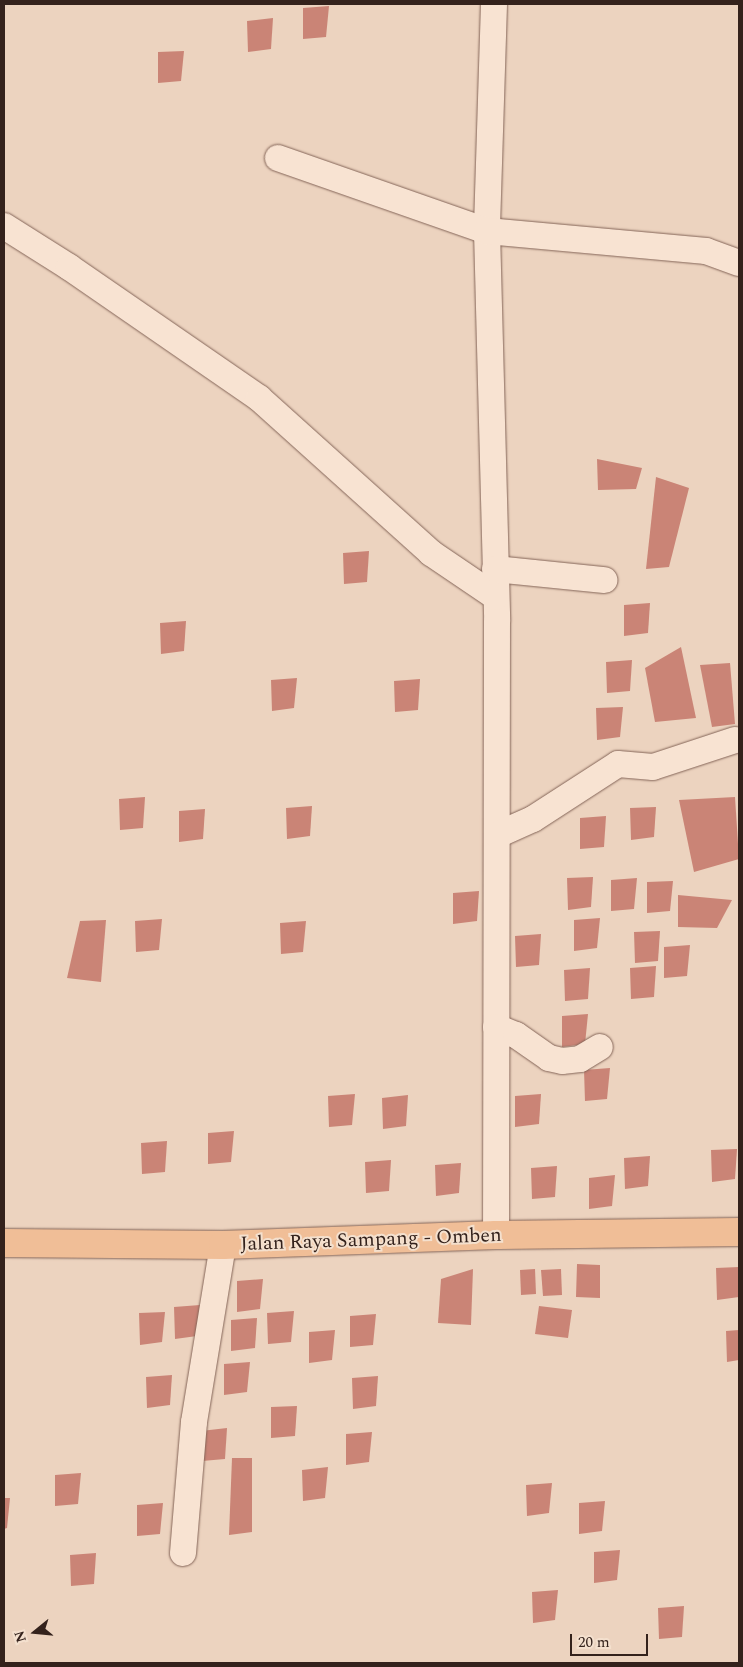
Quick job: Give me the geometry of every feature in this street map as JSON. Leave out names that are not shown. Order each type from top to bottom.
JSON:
[{"type":"main road","name":"Jalan Raya Sampang - Omben","points":[[4,1243],[223,1245],[496,1236],[739,1232]]},
{"type":"street","points":[[494,4],[487,231],[496,597],[496,1236]]},
{"type":"street","points":[[278,158],[487,231],[706,252],[739,263]]},
{"type":"street","points":[[4,226],[69,267],[259,398],[431,553],[496,597]]},
{"type":"street","points":[[495,569],[604,580]]},
{"type":"street","points":[[497,835],[533,819],[618,764],[653,767],[735,740]]},
{"type":"street","points":[[496,1027],[516,1034],[549,1058],[562,1061],[580,1059],[600,1048]]},
{"type":"street","points":[[183,1553],[194,1422],[223,1245]]},
{"type":"building","points":[[329,6],[326,37],[303,39],[303,8]]},
{"type":"building","points":[[273,18],[271,49],[248,52],[247,21]]},
{"type":"building","points":[[184,51],[181,81],[158,83],[158,52]]},
{"type":"building","points":[[597,459],[642,468],[636,489],[598,490]]},
{"type":"building","points":[[656,477],[689,488],[669,567],[646,569]]},
{"type":"building","points":[[369,551],[367,582],[344,584],[343,553]]},
{"type":"building","points":[[650,603],[648,633],[624,636],[624,605]]},
{"type":"building","points":[[186,621],[184,651],[161,654],[160,623]]},
{"type":"building","points":[[681,647],[696,718],[655,722],[645,668]]},
{"type":"building","points":[[632,660],[630,691],[607,693],[606,662]]},
{"type":"building","points":[[730,663],[735,724],[712,727],[700,665]]},
{"type":"building","points":[[297,678],[294,708],[272,711],[271,680]]},
{"type":"building","points":[[420,679],[418,710],[395,712],[394,681]]},
{"type":"building","points":[[623,707],[620,737],[597,740],[596,708]]},
{"type":"building","points":[[145,797],[143,828],[120,830],[119,799]]},
{"type":"building","points":[[735,797],[739,859],[694,872],[679,800]]},
{"type":"building","points":[[312,806],[310,836],[287,839],[286,808]]},
{"type":"building","points":[[656,807],[654,837],[631,840],[630,808]]},
{"type":"building","points":[[205,809],[203,839],[179,842],[179,811]]},
{"type":"building","points":[[606,816],[604,847],[580,849],[580,818]]},
{"type":"building","points":[[593,877],[591,907],[568,910],[567,878]]},
{"type":"building","points":[[637,878],[634,909],[611,911],[611,880]]},
{"type":"building","points":[[673,881],[670,911],[647,913],[647,882]]},
{"type":"building","points":[[479,891],[477,921],[453,924],[453,893]]},
{"type":"building","points":[[678,895],[732,900],[717,928],[678,927]]},
{"type":"building","points":[[600,918],[597,948],[574,951],[574,920]]},
{"type":"building","points":[[162,919],[159,950],[136,952],[135,921]]},
{"type":"building","points":[[106,920],[101,982],[67,978],[80,921]]},
{"type":"building","points":[[306,921],[303,952],[281,954],[280,923]]},
{"type":"building","points":[[660,931],[658,961],[635,963],[634,932]]},
{"type":"building","points":[[541,934],[539,965],[516,967],[515,936]]},
{"type":"building","points":[[690,945],[687,976],[664,978],[664,947]]},
{"type":"building","points":[[656,966],[654,997],[631,999],[630,968]]},
{"type":"building","points":[[590,968],[588,999],[565,1001],[564,970]]},
{"type":"building","points":[[588,1014],[585,1044],[562,1047],[562,1016]]},
{"type":"building","points":[[610,1068],[607,1099],[585,1101],[584,1070]]},
{"type":"building","points":[[355,1094],[352,1125],[329,1127],[328,1096]]},
{"type":"building","points":[[541,1094],[539,1124],[515,1127],[515,1096]]},
{"type":"building","points":[[408,1095],[406,1126],[383,1129],[382,1098]]},
{"type":"building","points":[[234,1131],[231,1162],[208,1164],[208,1133]]},
{"type":"building","points":[[167,1141],[165,1172],[142,1174],[141,1143]]},
{"type":"building","points":[[737,1149],[735,1179],[712,1182],[711,1150]]},
{"type":"building","points":[[650,1156],[648,1186],[625,1189],[624,1158]]},
{"type":"building","points":[[391,1160],[389,1191],[366,1193],[365,1162]]},
{"type":"building","points":[[461,1163],[459,1193],[436,1196],[435,1165]]},
{"type":"building","points":[[557,1166],[555,1197],[532,1199],[531,1168]]},
{"type":"building","points":[[615,1175],[612,1206],[589,1209],[589,1178]]},
{"type":"building","points":[[577,1264],[600,1265],[600,1298],[576,1297]]},
{"type":"building","points":[[739,1267],[739,1297],[717,1300],[716,1268]]},
{"type":"building","points":[[473,1269],[471,1325],[438,1323],[441,1279]]},
{"type":"building","points":[[535,1269],[536,1294],[521,1295],[520,1270]]},
{"type":"building","points":[[561,1269],[562,1295],[543,1296],[541,1270]]},
{"type":"building","points":[[263,1279],[260,1309],[237,1312],[237,1281]]},
{"type":"building","points":[[200,1305],[197,1336],[175,1339],[174,1307]]},
{"type":"building","points":[[539,1306],[572,1310],[568,1338],[535,1334]]},
{"type":"building","points":[[294,1311],[291,1342],[268,1344],[267,1313]]},
{"type":"building","points":[[165,1312],[162,1342],[140,1345],[139,1313]]},
{"type":"building","points":[[376,1314],[373,1345],[350,1347],[350,1316]]},
{"type":"building","points":[[257,1318],[255,1348],[231,1351],[231,1320]]},
{"type":"building","points":[[335,1330],[332,1360],[309,1363],[309,1332]]},
{"type":"building","points":[[739,1330],[739,1360],[727,1362],[726,1331]]},
{"type":"building","points":[[250,1362],[247,1392],[224,1395],[224,1364]]},
{"type":"building","points":[[172,1375],[170,1405],[147,1408],[146,1377]]},
{"type":"building","points":[[378,1376],[376,1406],[353,1409],[352,1378]]},
{"type":"building","points":[[297,1406],[295,1436],[271,1438],[271,1407]]},
{"type":"building","points":[[227,1428],[225,1459],[202,1461],[201,1431]]},
{"type":"building","points":[[372,1432],[369,1462],[346,1465],[346,1434]]},
{"type":"building","points":[[232,1458],[252,1458],[252,1532],[229,1535]]},
{"type":"building","points":[[328,1467],[325,1498],[303,1501],[302,1470]]},
{"type":"building","points":[[81,1473],[78,1504],[55,1506],[55,1475]]},
{"type":"building","points":[[552,1483],[549,1513],[527,1516],[526,1485]]},
{"type":"building","points":[[4,1498],[10,1498],[7,1528],[4,1529]]},
{"type":"building","points":[[605,1501],[602,1531],[579,1534],[579,1503]]},
{"type":"building","points":[[163,1503],[160,1534],[137,1536],[137,1505]]},
{"type":"building","points":[[620,1550],[617,1580],[594,1583],[594,1552]]},
{"type":"building","points":[[96,1553],[94,1584],[71,1586],[70,1555]]},
{"type":"building","points":[[558,1590],[555,1620],[533,1623],[532,1592]]},
{"type":"building","points":[[684,1606],[682,1637],[659,1639],[658,1608]]}]
